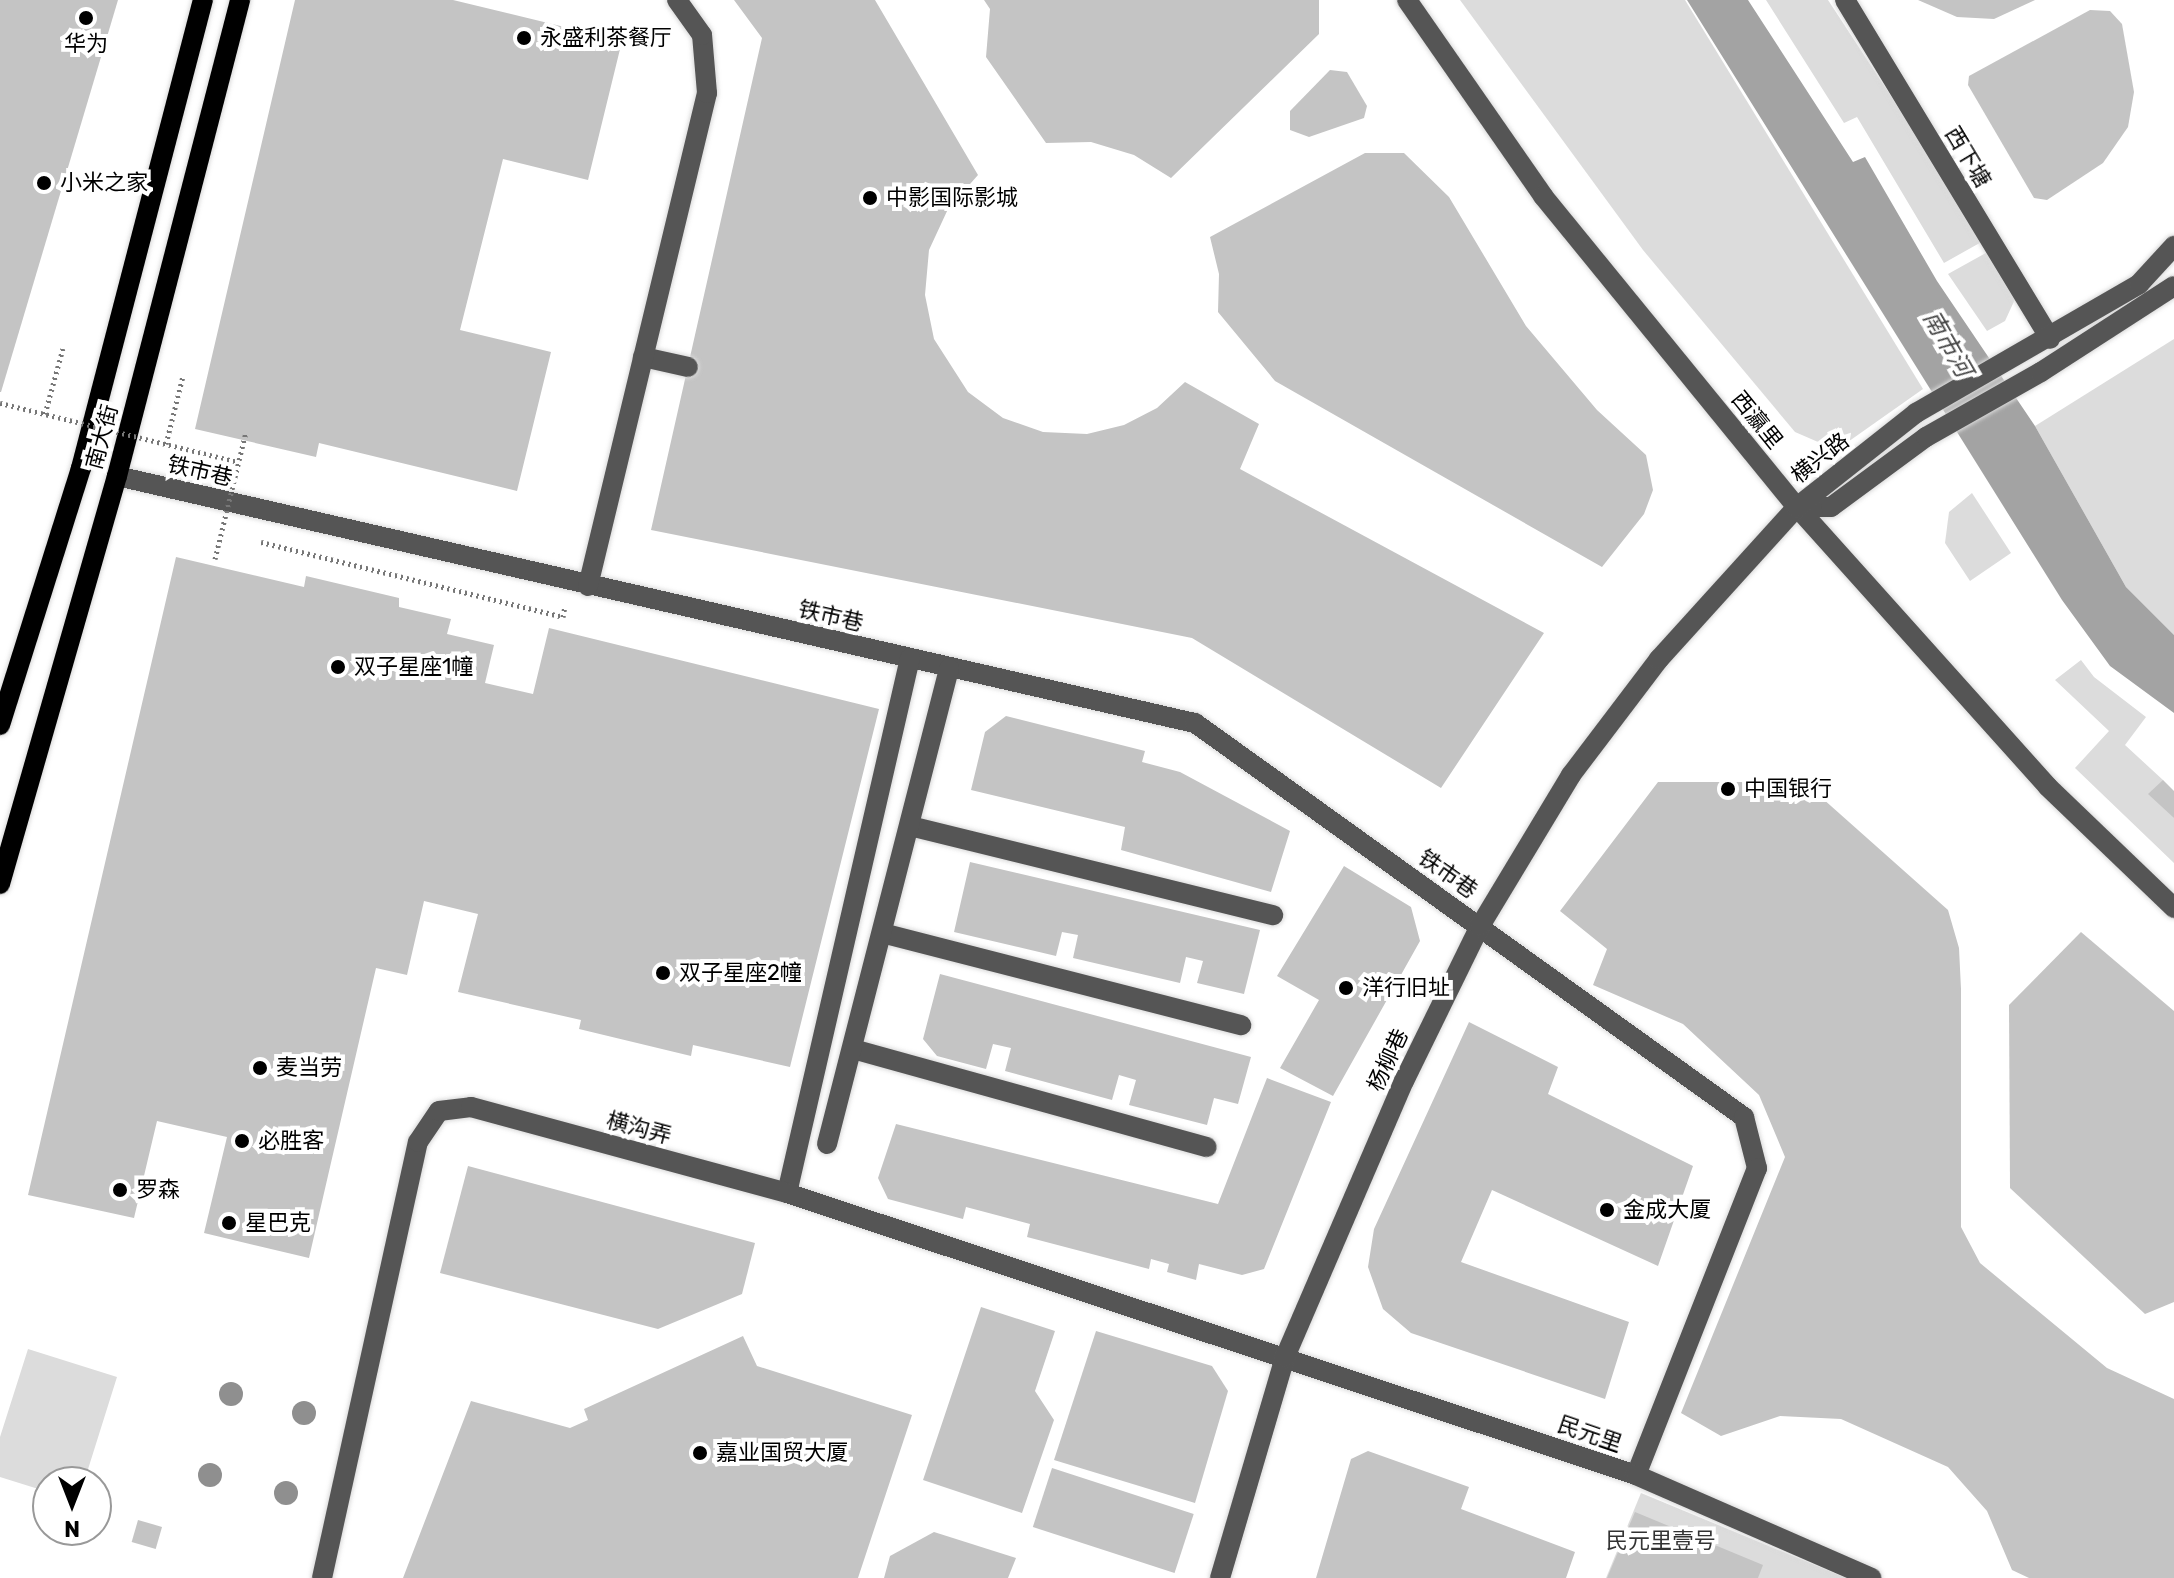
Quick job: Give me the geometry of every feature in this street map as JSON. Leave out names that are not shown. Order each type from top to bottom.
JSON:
[{"type":"main road","name":"南大街","points":[[0,725],[81,468],[203,0]]},
{"type":"main road","name":"南大街","points":[[0,884],[117,476],[240,0]]},
{"type":"street","points":[[588,586],[707,93],[702,35],[677,0]]},
{"type":"street","name":"西瀛里","points":[[1407,0],[1543,196],[1797,507],[2048,787],[2174,908]]},
{"type":"street","name":"西下塘","points":[[1845,0],[2050,339]]},
{"type":"street","points":[[2050,339],[2139,284],[2174,246]]},
{"type":"street","name":"横兴路","points":[[1797,507],[1831,507],[1926,437],[2172,296]]},
{"type":"street","name":"横兴路","points":[[1797,507],[1916,413],[2050,339]]},
{"type":"street","points":[[643,357],[688,367]]},
{"type":"street","name":"铁市巷","points":[[117,476],[1195,723],[1744,1117],[1757,1168],[1636,1475]]},
{"type":"street","name":"杨柳巷","points":[[1220,1578],[1285,1357],[1404,1081],[1480,926],[1571,775],[1659,659],[1797,507]]},
{"type":"street","points":[[787,1193],[910,658]]},
{"type":"street","points":[[827,1144],[949,668]]},
{"type":"street","points":[[910,826],[1273,915]]},
{"type":"street","points":[[882,933],[1241,1025]]},
{"type":"street","points":[[853,1049],[1207,1147]]},
{"type":"street","name":"横沟弄","points":[[322,1578],[418,1142],[439,1111],[471,1107],[787,1193],[1285,1357]]},
{"type":"street","name":"民元里","points":[[1285,1357],[1636,1475],[1872,1578]]},
{"type":"path","points":[[45,414],[63,348]]},
{"type":"path","points":[[166,444],[183,376]]},
{"type":"path","points":[[0,403],[239,462]]},
{"type":"path","points":[[215,559],[246,432]]},
{"type":"path","points":[[290,549],[563,617],[566,602]]},
{"type":"green space","points":[[1460,0],[1685,0],[1923,389],[1845,444],[1825,445],[1795,432],[1643,250]]},
{"type":"green space","points":[[1766,0],[1828,0],[1985,240],[1944,263],[1857,117],[1844,123]]},
{"type":"green space","points":[[1993,249],[2016,297],[2005,321],[1987,331],[1948,274]]},
{"type":"green space","points":[[2174,339],[2174,635],[2126,587],[2035,426]]},
{"type":"green space","points":[[1972,493],[2011,553],[1970,581],[1945,543],[1949,512]]},
{"type":"green space","points":[[2081,660],[2094,677],[2146,717],[2125,745],[2163,780],[2174,818],[2174,863],[2075,768],[2109,731],[2055,680]]},
{"type":"green space","points":[[28,1349],[117,1377],[89,1466],[32,1466],[32,1487],[0,1477],[0,1437]]},
{"type":"green space","name":"民元里壹号","points":[[1641,1493],[1846,1578],[1606,1578]]},
{"type":"water","name":"南市河","points":[[1687,0],[1748,0],[1853,162],[1865,157],[1937,281],[2035,426],[2126,587],[2174,635],[2174,713],[2110,666],[2062,600]]},
{"type":"building","points":[[0,0],[118,0],[1,392],[0,392]]},
{"type":"building","points":[[295,0],[453,0],[622,41],[588,180],[503,159],[460,330],[551,352],[517,491],[319,443],[316,457],[195,429]]},
{"type":"building","points":[[734,0],[875,0],[978,175],[948,209],[929,250],[925,295],[934,339],[968,392],[1003,418],[1043,432],[1087,434],[1124,425],[1157,408],[1185,382],[1259,424],[1240,469],[1544,633],[1441,788],[1192,638],[651,530],[762,38]]},
{"type":"building","points":[[984,0],[1319,0],[1319,34],[1171,178],[1134,155],[1091,142],[1046,143],[986,57],[990,9]]},
{"type":"building","points":[[1918,0],[2035,0],[1994,19],[1957,17]]},
{"type":"building","points":[[2090,10],[2110,11],[2122,24],[2134,92],[2128,127],[2103,163],[2047,200],[2034,198],[1968,85],[1969,76]]},
{"type":"building","points":[[1330,70],[1347,72],[1367,106],[1364,118],[1309,137],[1290,130],[1290,111]]},
{"type":"building","points":[[1365,153],[1404,153],[1449,197],[1526,326],[1597,410],[1646,455],[1653,490],[1644,514],[1602,567],[1275,381],[1218,312],[1219,274],[1210,237]]},
{"type":"building","points":[[176,557],[304,587],[306,576],[399,598],[399,607],[451,619],[447,634],[494,645],[485,683],[533,694],[549,628],[879,709],[790,1067],[693,1045],[691,1056],[579,1029],[581,1020],[458,992],[478,914],[424,901],[407,975],[376,968],[309,1258],[204,1233],[227,1137],[157,1121],[134,1218],[28,1195]]},
{"type":"building","points":[[1006,716],[1145,751],[1142,762],[1180,772],[1290,831],[1271,892],[1121,850],[1125,827],[971,790],[985,732]]},
{"type":"building","points":[[2163,780],[2174,791],[2174,818],[2148,794]]},
{"type":"building","points":[[1658,782],[1804,782],[1948,910],[1959,948],[1961,989],[1961,1227],[1980,1263],[2107,1368],[2174,1399],[2174,1578],[2029,1578],[2012,1570],[1987,1511],[1948,1467],[1841,1419],[1780,1416],[1721,1436],[1681,1413],[1785,1157],[1759,1095],[1683,1024],[1593,985],[1607,949],[1560,911]]},
{"type":"building","points":[[970,862],[1260,930],[1244,994],[1197,983],[1203,961],[1186,957],[1180,983],[1073,958],[1078,935],[1062,932],[1056,956],[954,932]]},
{"type":"building","name":"洋行旧址","points":[[1344,866],[1411,907],[1420,941],[1333,1096],[1280,1068],[1319,1000],[1277,976]]},
{"type":"building","points":[[2081,932],[2174,1011],[2174,1302],[2145,1314],[2010,1188],[2009,1005]]},
{"type":"building","points":[[940,974],[1251,1057],[1238,1104],[1214,1098],[1207,1125],[1129,1105],[1136,1080],[1119,1075],[1112,1100],[1005,1071],[1011,1048],[993,1044],[986,1069],[937,1056],[923,1039]]},
{"type":"building","name":"金成大厦","points":[[1469,1022],[1558,1067],[1548,1094],[1693,1166],[1658,1266],[1492,1190],[1461,1262],[1629,1322],[1605,1399],[1411,1333],[1383,1309],[1368,1267],[1374,1229]]},
{"type":"building","points":[[1267,1078],[1331,1102],[1264,1269],[1242,1275],[1199,1264],[1196,1280],[1167,1272],[1169,1264],[1151,1259],[1149,1269],[1027,1237],[1030,1224],[966,1207],[963,1219],[888,1199],[878,1178],[896,1124],[1218,1204]]},
{"type":"building","points":[[468,1166],[755,1243],[742,1294],[658,1329],[440,1273]]},
{"type":"building","points":[[981,1307],[1055,1331],[1035,1391],[1054,1420],[1022,1513],[923,1480]]},
{"type":"building","points":[[1096,1331],[1212,1366],[1228,1391],[1195,1503],[1054,1460]]},
{"type":"building","points":[[743,1336],[757,1366],[912,1415],[858,1578],[403,1578],[471,1401],[570,1428],[588,1420],[584,1409]]},
{"type":"building","points":[[1368,1451],[1469,1487],[1461,1509],[1575,1552],[1566,1578],[1316,1578],[1351,1459]]},
{"type":"building","points":[[1052,1468],[1194,1514],[1175,1573],[1033,1527]]},
{"type":"building","points":[[1635,1512],[1763,1565],[1758,1578],[1607,1578]]},
{"type":"building","points":[[138,1520],[162,1527],[156,1549],[132,1542]]},
{"type":"building","points":[[934,1532],[1016,1558],[1008,1578],[884,1578],[890,1556]]},
{"type":"place","name":"华为","points":[[86,18]]},
{"type":"place","name":"永盛利茶餐厅","points":[[524,38]]},
{"type":"place","name":"小米之家","points":[[44,183]]},
{"type":"place","name":"中影国际影城","points":[[870,198]]},
{"type":"place","name":"双子星座1幢","points":[[338,667]]},
{"type":"place","name":"中国银行","points":[[1728,789]]},
{"type":"place","name":"双子星座2幢","points":[[663,973]]},
{"type":"place","name":"洋行旧址","points":[[1346,988]]},
{"type":"place","name":"麦当劳","points":[[260,1068]]},
{"type":"place","name":"必胜客","points":[[242,1141]]},
{"type":"place","name":"罗森","points":[[120,1190]]},
{"type":"place","name":"金成大厦","points":[[1607,1210]]},
{"type":"place","name":"星巴克","points":[[229,1223]]},
{"type":"place","name":"嘉业国贸大厦","points":[[700,1453]]}]
